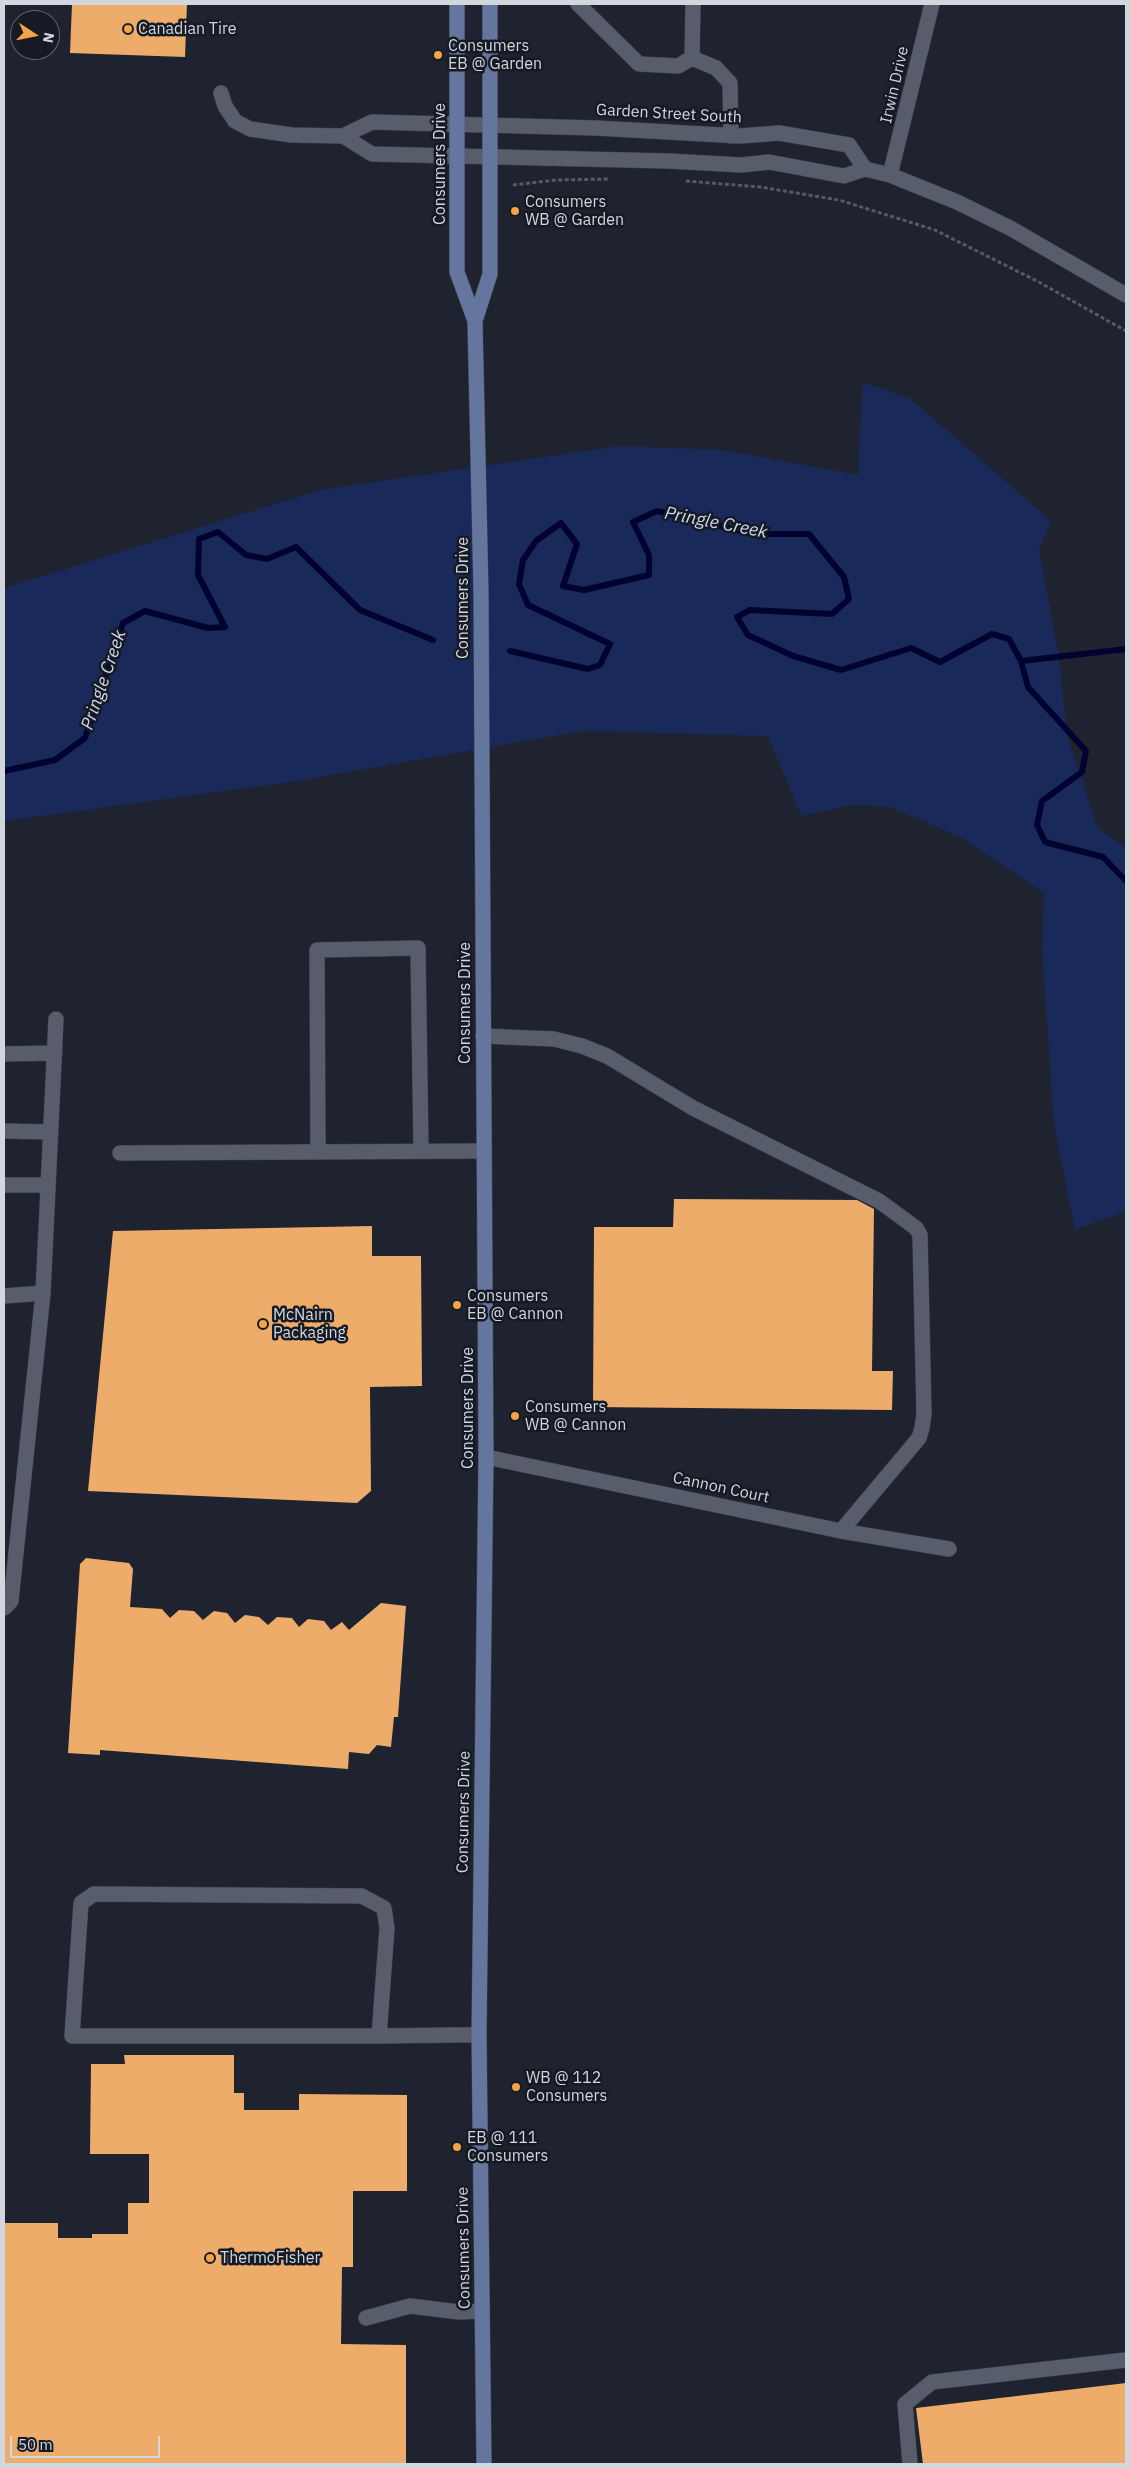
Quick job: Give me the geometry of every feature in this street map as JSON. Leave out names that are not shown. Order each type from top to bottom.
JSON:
[{"type":"main road","name":"Consumers Drive","points":[[457,4],[457,272],[475,321],[482,592],[480,687],[486,1458],[479,2035],[484,2464]]},
{"type":"main road","name":"Consumers Drive","points":[[475,321],[490,274],[490,4]]},
{"type":"street","points":[[578,4],[639,64],[678,66],[692,58]]},
{"type":"street","points":[[692,58],[693,4]]},
{"type":"street","name":"Irwin Drive","points":[[890,175],[932,4]]},
{"type":"street","points":[[692,58],[716,68],[730,83],[731,136]]},
{"type":"street","points":[[221,93],[225,106],[235,121],[250,129],[292,135],[342,136],[372,154],[742,165],[770,162],[844,176],[865,168],[890,175],[957,202],[1010,228],[1126,296]]},
{"type":"street","name":"Garden Street South","points":[[342,136],[372,122],[596,128],[731,136],[778,132],[849,145],[865,168]]},
{"type":"street","points":[[318,1152],[317,950],[418,948],[421,1151]]},
{"type":"street","points":[[4,1608],[11,1601],[43,1293],[56,1019]]},
{"type":"street","points":[[483,1036],[554,1039],[582,1046],[607,1056],[693,1108],[879,1201],[916,1228],[920,1236],[924,1414],[922,1428],[919,1438],[840,1531]]},
{"type":"street","points":[[4,1054],[55,1053]]},
{"type":"street","points":[[4,1131],[51,1132]]},
{"type":"street","points":[[120,1153],[484,1151]]},
{"type":"street","points":[[4,1185],[48,1184]]},
{"type":"street","points":[[4,1296],[43,1293]]},
{"type":"street","name":"Cannon Court","points":[[486,1458],[840,1531],[949,1549]]},
{"type":"street","points":[[379,2036],[387,1928],[384,1908],[362,1896],[94,1894],[81,1903],[72,2036],[379,2036],[479,2035]]},
{"type":"street","points":[[366,2318],[410,2306],[459,2312],[482,2311]]},
{"type":"street","points":[[910,2464],[905,2404],[932,2382],[1126,2360]]},
{"type":"path","points":[[513,185],[556,180],[612,179]]},
{"type":"path","points":[[680,181],[760,188],[839,200],[935,230],[1037,282],[1126,331]]},
{"type":"shaded area","points":[[863,382],[910,398],[1051,521],[1039,550],[1059,657],[1067,735],[1098,828],[1126,848],[1126,1211],[1075,1230],[1054,1125],[1042,951],[1044,893],[960,837],[890,807],[852,805],[801,816],[768,736],[582,731],[291,782],[4,821],[4,588],[320,490],[619,446],[723,450],[858,475]]},
{"type":"building","name":"Canadian Tire","points":[[72,4],[187,4],[185,57],[70,53]]},
{"type":"building","points":[[674,1199],[857,1200],[874,1209],[872,1371],[893,1371],[892,1410],[593,1407],[594,1227],[673,1227]]},
{"type":"building","name":"McNairn Packaging","points":[[372,1226],[372,1256],[421,1256],[422,1386],[370,1387],[371,1491],[357,1503],[88,1491],[113,1231]]},
{"type":"building","points":[[86,1558],[129,1563],[133,1569],[130,1607],[162,1609],[170,1618],[179,1610],[194,1611],[203,1620],[214,1611],[227,1613],[235,1623],[245,1615],[259,1617],[268,1625],[277,1617],[292,1618],[299,1627],[308,1619],[324,1621],[331,1630],[342,1622],[349,1630],[381,1603],[406,1606],[398,1717],[394,1717],[391,1747],[377,1745],[369,1754],[349,1752],[348,1769],[100,1750],[100,1755],[68,1753],[80,1564]]},
{"type":"building","name":"ThermoFisher","points":[[124,2055],[234,2055],[234,2093],[244,2093],[244,2110],[299,2110],[299,2094],[407,2095],[407,2191],[353,2191],[353,2267],[342,2267],[341,2344],[406,2345],[406,2464],[4,2464],[4,2223],[58,2223],[58,2238],[92,2238],[92,2234],[128,2234],[128,2203],[149,2203],[149,2154],[90,2154],[91,2064],[125,2064]]},
{"type":"building","points":[[1126,2383],[1126,2464],[923,2464],[916,2408]]},
{"type":"waterway","name":"Pringle Creek","points":[[510,651],[588,669],[600,665],[610,644],[528,605],[519,584],[523,560],[536,541],[561,523],[577,544],[563,586],[584,590],[649,575],[649,555],[633,522],[657,511],[754,534],[809,534],[844,577],[849,599],[832,614],[750,610],[737,617],[748,635],[793,656],[841,670],[911,648],[940,662],[992,634],[1009,639],[1021,661],[1028,687],[1086,751],[1082,772],[1042,801],[1037,825],[1045,842],[1103,857],[1126,881]]},
{"type":"waterway","name":"Pringle Creek","points":[[4,771],[55,760],[85,738],[123,623],[145,611],[208,628],[225,627],[198,575],[199,539],[218,532],[246,555],[267,559],[296,547],[360,610],[433,640]]},
{"type":"waterway","points":[[1021,661],[1126,649]]},
{"type":"place","name":"Canadian Tire","points":[[128,29]]},
{"type":"place","name":"Consumers EB @ Garden","points":[[438,55]]},
{"type":"place","name":"Consumers WB @ Garden","points":[[515,211]]},
{"type":"place","name":"Consumers EB @ Cannon","points":[[457,1305]]},
{"type":"place","name":"McNairn Packaging","points":[[263,1324]]},
{"type":"place","name":"Consumers WB @ Cannon","points":[[515,1416]]},
{"type":"place","name":"WB @ 112 Consumers","points":[[516,2087]]},
{"type":"place","name":"EB @ 111 Consumers","points":[[457,2147]]},
{"type":"place","name":"ThermoFisher","points":[[210,2258]]}]
